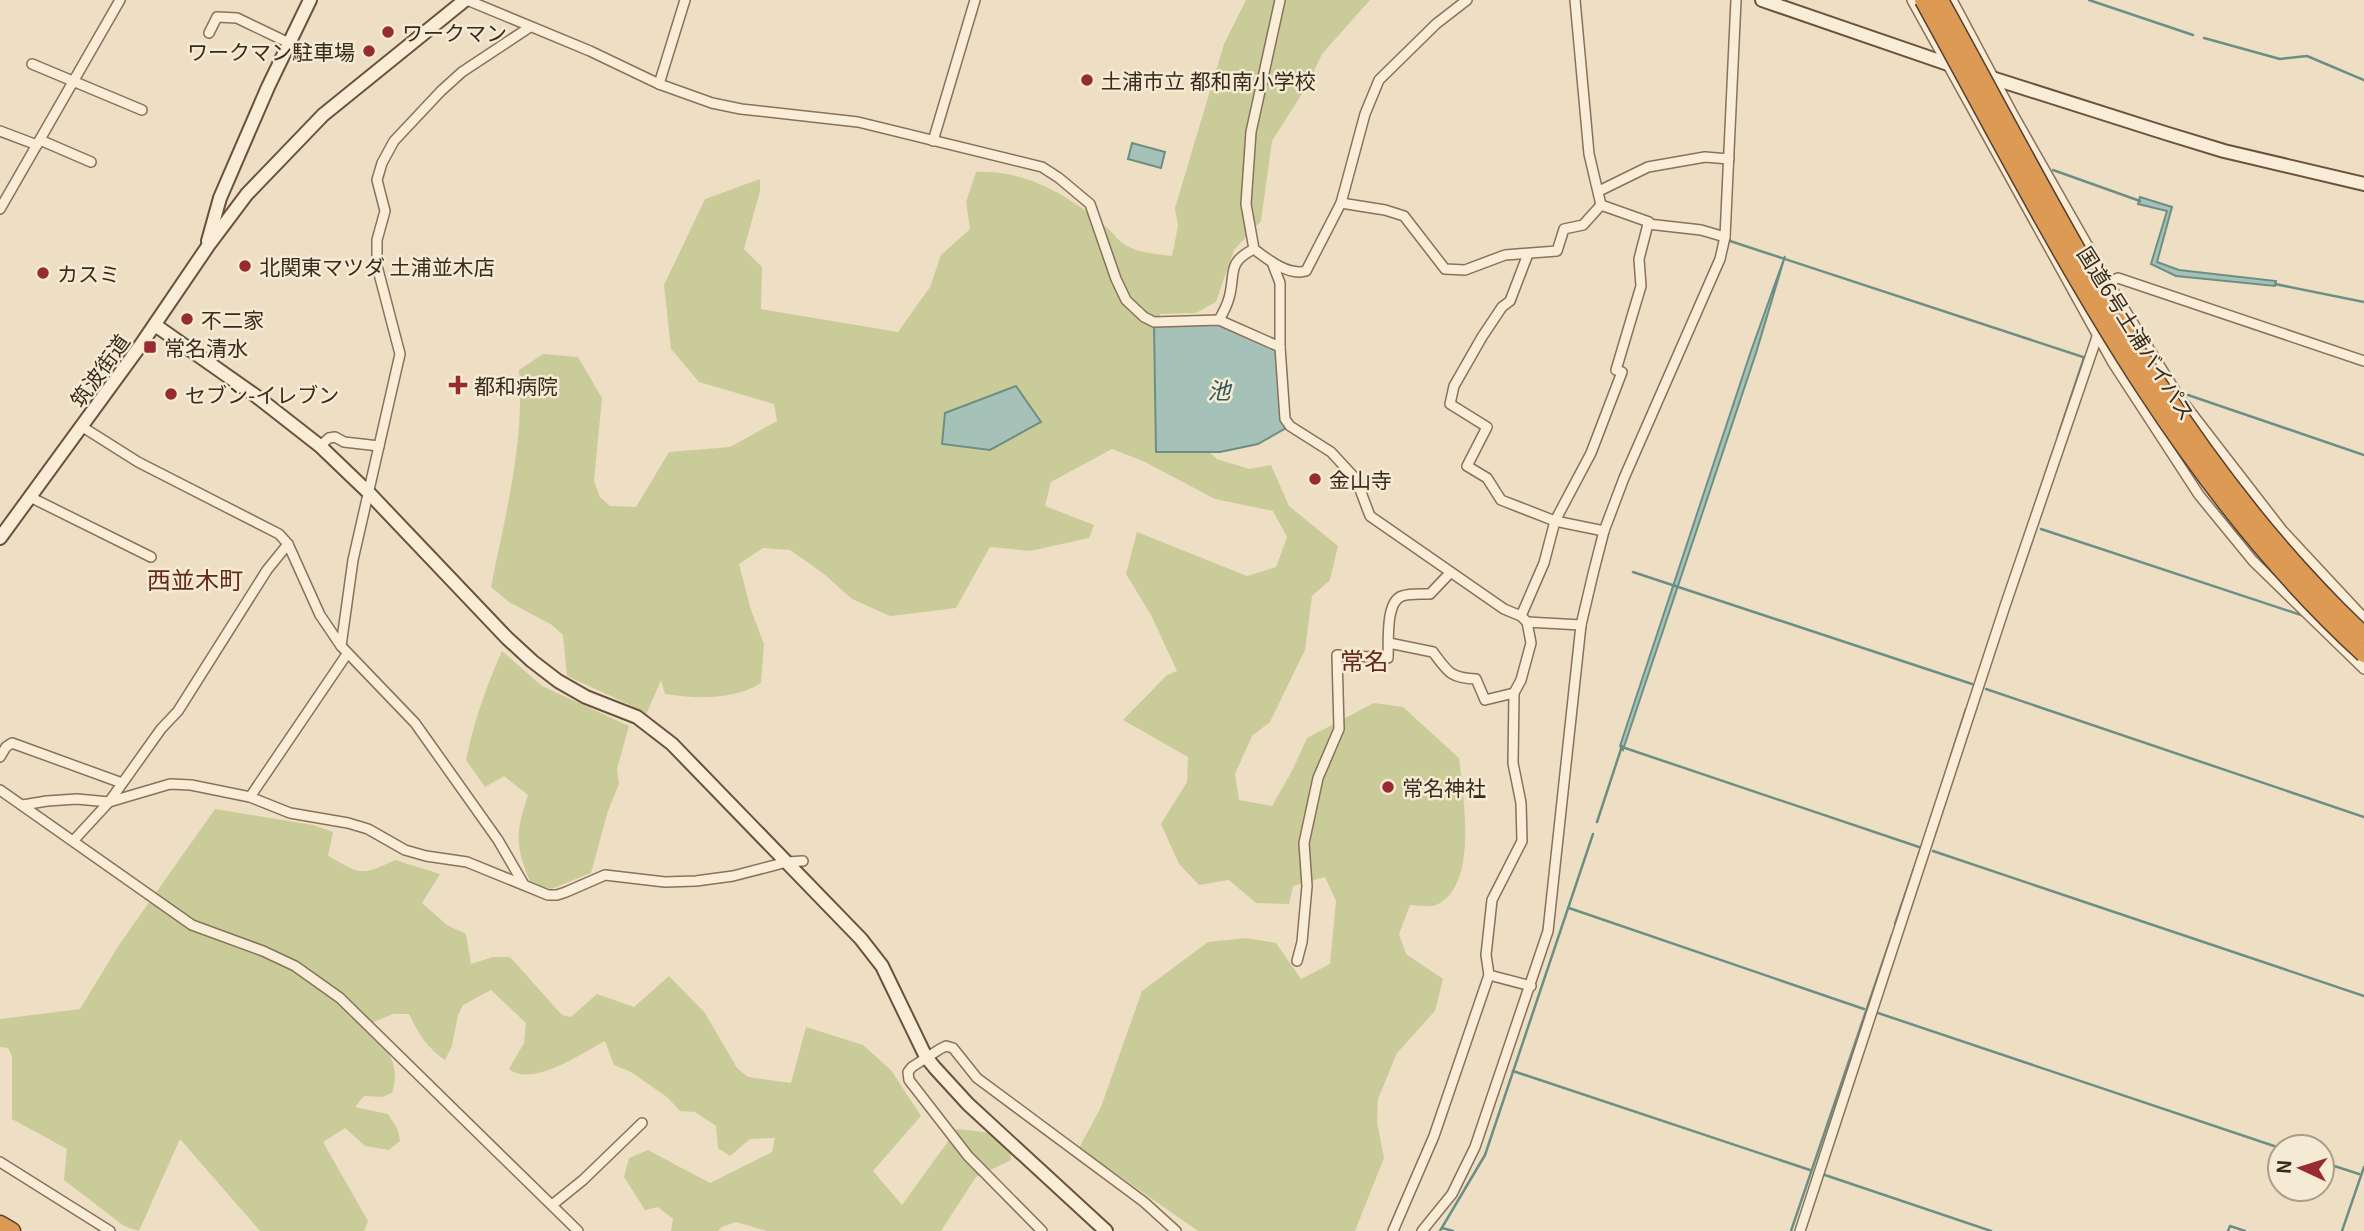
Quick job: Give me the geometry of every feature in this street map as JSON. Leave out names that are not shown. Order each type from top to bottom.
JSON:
[{"type":"highway","name":"国道6号土浦バイパス","points":[[1923,0],[2094,307],[2160,414],[2221,499],[2263,549],[2364,654]]},
{"type":"highway","name":"国道6号土浦バイパス","points":[[1940,0],[2101,291],[2165,396],[2230,487],[2269,535],[2364,635]]},
{"type":"highway","points":[[0,1224],[12,1231]]},
{"type":"street","points":[[1,205],[120,0]]},
{"type":"street","points":[[208,246],[217,209],[228,180],[310,0]]},
{"type":"street","points":[[466,0],[590,51],[659,84],[712,103],[858,122],[1042,167],[1090,204],[1126,300],[1144,317],[1154,322],[1219,320],[1280,347]]},
{"type":"street","name":"筑波街道","points":[[0,538],[247,194],[323,115],[466,0]]},
{"type":"street","points":[[659,84],[685,0]]},
{"type":"street","points":[[933,141],[975,0]]},
{"type":"street","points":[[1280,0],[1251,132],[1246,204],[1254,248],[1272,262],[1300,273],[1306,271],[1340,202],[1364,114],[1379,80],[1436,24],[1467,0]]},
{"type":"street","points":[[1340,202],[1404,216],[1446,269],[1465,270],[1505,255],[1558,251],[1564,229],[1583,226],[1601,205],[1590,155],[1575,0]]},
{"type":"street","points":[[1422,1231],[1452,1194],[1475,1147],[1531,986],[1548,930],[1581,625],[1604,531],[1624,478],[1720,259],[1725,237],[1735,0]]},
{"type":"street","points":[[1762,0],[1948,64],[2224,151],[2364,184]]},
{"type":"street","points":[[1912,0],[2126,384],[2214,515],[2253,561],[2364,669]]},
{"type":"street","points":[[1952,0],[2015,118],[2179,397],[2282,530],[2364,618]]},
{"type":"street","points":[[209,33],[217,17],[237,18],[289,43]]},
{"type":"street","points":[[250,797],[344,650],[353,560],[400,354],[377,265],[377,240],[386,211],[377,180],[382,163],[394,141],[441,91],[462,72],[530,27]]},
{"type":"street","points":[[32,64],[142,110]]},
{"type":"street","points":[[0,131],[91,163]]},
{"type":"street","points":[[1599,191],[1648,167],[1705,157],[1729,159]]},
{"type":"street","points":[[228,180],[235,188],[247,194]]},
{"type":"street","points":[[1601,205],[1649,222],[1648,224],[1701,230],[1725,237]]},
{"type":"street","points":[[217,209],[225,222]]},
{"type":"street","points":[[1392,1231],[1434,1136],[1489,975],[1486,955],[1492,900],[1522,841],[1521,803],[1513,763],[1514,694],[1521,680],[1531,643],[1524,619],[1544,563],[1555,521],[1591,453],[1622,372],[1616,370],[1641,286],[1639,259],[1648,224]]},
{"type":"street","points":[[1219,320],[1229,299],[1233,264],[1254,248]]},
{"type":"street","points":[[1528,254],[1510,301],[1482,337],[1454,386],[1450,404],[1487,427],[1467,466],[1487,478],[1501,500],[1555,521],[1604,531]]},
{"type":"street","points":[[1272,262],[1280,283],[1280,347],[1286,419],[1290,426],[1331,452],[1356,479],[1370,516],[1450,573],[1524,619],[1581,625]]},
{"type":"street","points":[[2109,282],[2118,278],[2364,361]]},
{"type":"street","points":[[1800,1231],[2098,334],[2109,282]]},
{"type":"street","points":[[155,325],[256,396],[320,446],[531,661],[586,697],[638,717],[673,744],[860,939],[882,966],[926,1057],[968,1104],[1106,1231]]},
{"type":"street","points":[[81,426],[138,462],[279,534],[288,544],[316,607],[344,650],[415,723],[498,840],[523,883]]},
{"type":"street","points":[[320,446],[329,438],[335,438],[344,442],[379,446]]},
{"type":"street","points":[[30,497],[151,557]]},
{"type":"street","points":[[74,840],[109,802],[161,729],[178,711],[259,581],[288,544]]},
{"type":"street","points":[[1297,961],[1302,942],[1307,887],[1304,843],[1318,778],[1339,729],[1337,655],[1388,658],[1391,606],[1398,597],[1430,594],[1450,573]]},
{"type":"street","points":[[1389,643],[1433,652],[1455,678],[1476,679],[1485,700],[1514,694]]},
{"type":"street","points":[[0,757],[5,747],[12,743],[122,783]]},
{"type":"street","points":[[23,805],[78,799],[109,802],[170,784],[191,785],[250,797],[290,813],[368,829],[405,850],[467,862],[548,895],[557,895],[605,875],[665,882],[696,881],[803,861]]},
{"type":"street","points":[[0,790],[192,925],[295,965],[340,998],[578,1231]]},
{"type":"street","points":[[1489,975],[1531,986]]},
{"type":"street","points":[[1042,1231],[968,1156],[909,1080],[908,1073],[912,1067],[946,1046],[953,1048],[977,1078],[1144,1202],[1176,1231]]},
{"type":"street","points":[[552,1205],[583,1180],[642,1123]]},
{"type":"street","points":[[0,1162],[110,1231]]},
{"type":"green space","points":[[1246,0],[1370,0],[1322,54],[1307,86],[1272,141],[1261,221],[1234,250],[1216,302],[1196,313],[1160,314],[1163,361],[1183,428],[1217,459],[1249,469],[1271,465],[1289,506],[1338,546],[1330,580],[1312,596],[1305,650],[1270,722],[1252,736],[1235,774],[1239,800],[1272,806],[1307,738],[1374,703],[1403,707],[1459,758],[1465,816],[1463,860],[1458,880],[1449,895],[1436,905],[1410,905],[1399,934],[1406,954],[1443,979],[1435,1011],[1397,1053],[1378,1099],[1377,1122],[1384,1158],[1355,1231],[1198,1231],[1079,1148],[1101,1107],[1142,991],[1208,942],[1246,938],[1276,943],[1301,979],[1330,964],[1336,901],[1325,877],[1293,886],[1289,904],[1256,903],[1229,880],[1199,885],[1179,864],[1161,824],[1187,782],[1188,757],[1123,720],[1167,675],[1177,671],[1151,615],[1126,574],[1137,532],[1247,576],[1276,567],[1287,537],[1273,511],[1215,499],[1143,461],[1112,449],[1051,482],[1045,506],[1094,525],[1089,538],[1030,551],[990,547],[956,608],[890,616],[852,599],[824,574],[790,550],[763,548],[739,564],[751,610],[764,644],[761,683],[739,693],[689,697],[665,694],[661,680],[646,715],[567,676],[563,635],[552,625],[509,602],[491,587],[516,452],[519,370],[543,354],[578,357],[602,398],[594,481],[600,497],[610,506],[636,507],[669,452],[730,447],[777,421],[774,404],[699,382],[671,349],[664,285],[705,199],[760,179],[760,191],[744,249],[762,267],[761,309],[898,332],[930,287],[941,255],[970,229],[966,202],[976,172],[1012,175],[1046,187],[1077,205],[1127,246],[1172,256],[1178,226],[1175,208],[1224,44]]},
{"type":"green space","points":[[502,651],[542,686],[629,726],[617,769],[619,784],[608,811],[591,873],[551,889],[531,884],[522,859],[519,830],[528,795],[504,776],[485,787],[466,760],[481,704]]},
{"type":"green space","points":[[215,809],[313,825],[333,832],[328,856],[355,870],[367,871],[395,860],[440,874],[422,903],[447,925],[466,934],[471,964],[493,957],[510,957],[562,1015],[571,1017],[597,994],[634,1007],[669,976],[705,1013],[737,1068],[748,1077],[791,1083],[806,1027],[863,1045],[891,1070],[921,1116],[873,1171],[902,1205],[957,1129],[1009,1135],[1011,1160],[976,1177],[941,1231],[767,1231],[736,1222],[718,1231],[671,1231],[673,1219],[658,1207],[645,1210],[624,1177],[629,1158],[648,1150],[710,1183],[772,1152],[775,1138],[750,1139],[730,1156],[718,1148],[716,1126],[695,1112],[680,1111],[667,1097],[631,1072],[614,1065],[605,1041],[543,1072],[519,1074],[509,1069],[524,1043],[526,1023],[491,990],[463,1005],[458,1015],[452,1046],[445,1060],[424,1040],[409,1014],[393,1014],[364,1026],[390,1055],[395,1082],[392,1093],[382,1097],[364,1096],[355,1107],[388,1114],[398,1130],[400,1141],[389,1150],[365,1146],[345,1128],[323,1142],[368,1221],[364,1231],[260,1231],[180,1139],[139,1231],[124,1226],[64,1180],[67,1149],[12,1119],[12,1056],[8,1048],[0,1047],[0,1019],[80,1009],[119,945]]},
{"type":"water","points":[[1132,143],[1165,152],[1161,168],[1128,159]]},
{"type":"water","points":[[2140,197],[2172,207],[2157,262],[2179,270],[2276,281],[2275,286],[2176,276],[2151,264],[2167,211],[2138,204]]},
{"type":"water","points":[[1785,256],[1756,353],[1623,750],[1620,746]]},
{"type":"water","name":"池","points":[[1219,322],[1278,348],[1288,427],[1258,444],[1220,452],[1156,452],[1154,325]]},
{"type":"water","points":[[1016,386],[1041,422],[990,450],[942,444],[945,413]]},
{"type":"waterway","points":[[2089,0],[2193,35]]},
{"type":"waterway","points":[[2204,38],[2280,59],[2307,56],[2364,80]]},
{"type":"waterway","points":[[2053,170],[2140,201]]},
{"type":"waterway","points":[[1730,241],[2086,358]]},
{"type":"waterway","points":[[2275,284],[2364,302]]},
{"type":"waterway","points":[[2058,436],[2084,358]]},
{"type":"waterway","points":[[2188,395],[2364,455]]},
{"type":"waterway","points":[[2045,475],[2054,450]]},
{"type":"waterway","points":[[2041,529],[2304,616]]},
{"type":"waterway","points":[[1633,572],[1972,684]]},
{"type":"waterway","points":[[1986,689],[2364,817]]},
{"type":"waterway","points":[[1950,759],[1966,709]]},
{"type":"waterway","points":[[1597,822],[1622,746]]},
{"type":"waterway","points":[[1622,747],[1919,847]]},
{"type":"waterway","points":[[1440,1231],[1485,1155],[1593,834]]},
{"type":"waterway","points":[[1895,924],[1920,851]]},
{"type":"waterway","points":[[1933,851],[2364,996]]},
{"type":"waterway","points":[[1569,908],[1864,1009]]},
{"type":"waterway","points":[[1791,1231],[1892,935]]},
{"type":"waterway","points":[[1878,1013],[2266,1143]]},
{"type":"waterway","points":[[1513,1071],[1810,1170]]},
{"type":"waterway","points":[[2336,1167],[2359,1174]]},
{"type":"waterway","points":[[2342,1231],[2364,1167]]},
{"type":"waterway","points":[[1822,1174],[1991,1231]]},
{"type":"waterway","points":[[2228,1231],[2230,1226],[2245,1231]]},
{"type":"waterway","points":[[1442,1228],[1453,1231]]},
{"type":"place","name":"ワークマン","points":[[388,32]]},
{"type":"place","name":"ワークマン駐車場","points":[[369,51]]},
{"type":"place","name":"土浦市立 都和南小学校","points":[[1087,80]]},
{"type":"place","name":"北関東マツダ 土浦並木店","points":[[245,266]]},
{"type":"place","name":"カスミ","points":[[43,273]]},
{"type":"place","name":"不二家","points":[[187,319]]},
{"type":"place","name":"常名清水","points":[[150,347]]},
{"type":"place","name":"都和病院","points":[[458,385]]},
{"type":"place","name":"セブン-イレブン","points":[[171,394]]},
{"type":"place","name":"金山寺","points":[[1315,479]]},
{"type":"place","name":"常名神社","points":[[1388,787]]},
{"type":"district","name":"西並木町","points":[[195,578]]},
{"type":"district","name":"常名","points":[[1364,659]]}]
